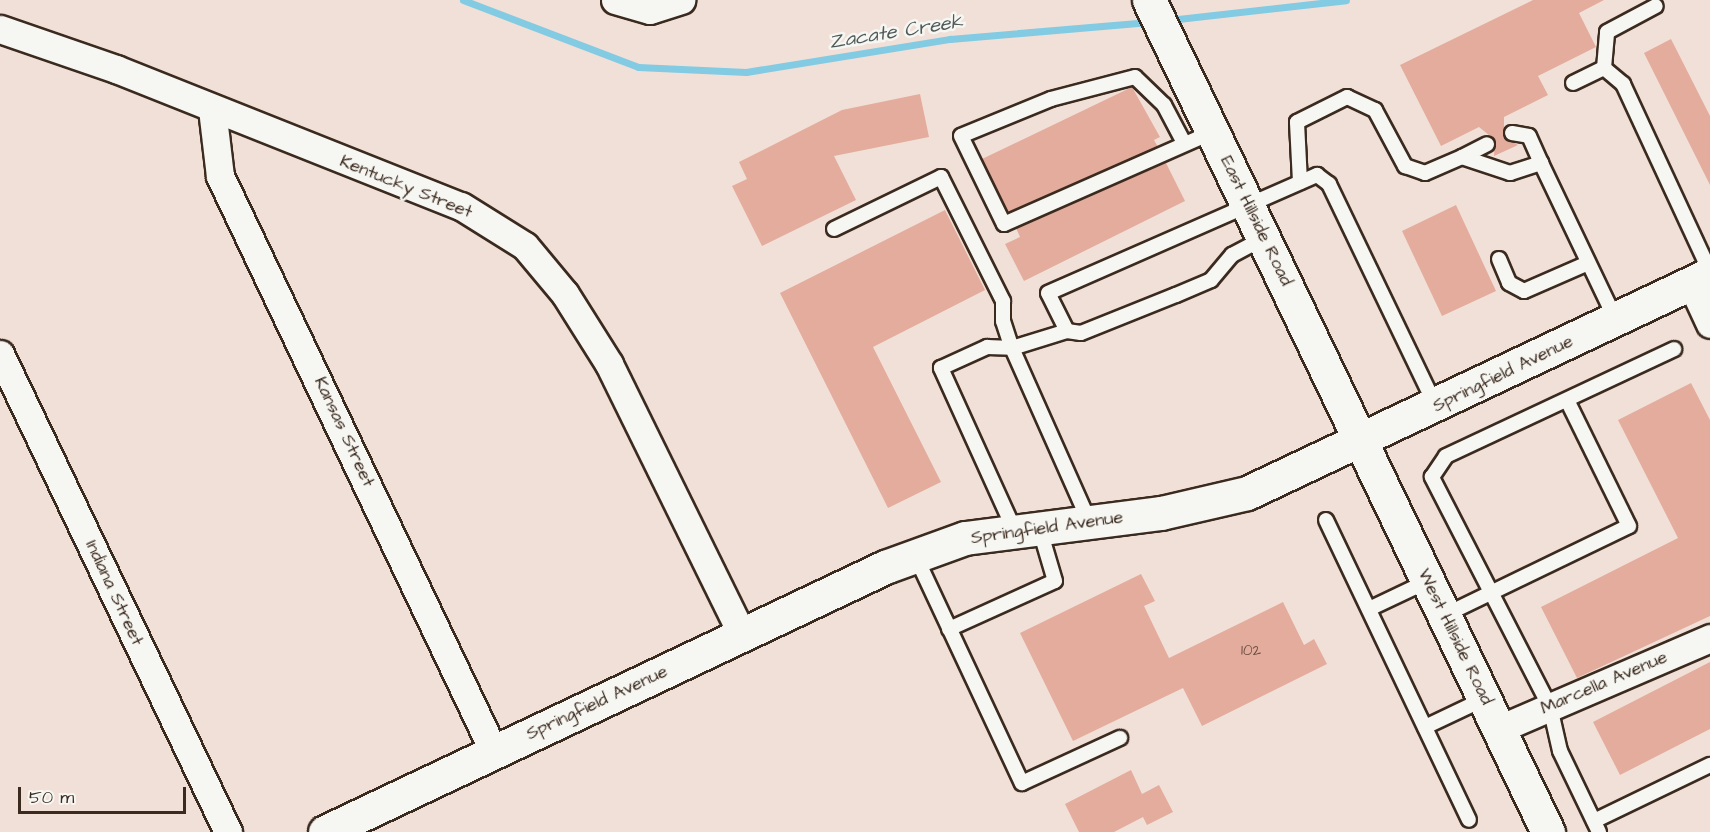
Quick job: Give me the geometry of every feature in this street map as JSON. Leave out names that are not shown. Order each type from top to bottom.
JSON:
[{"type":"main road","name":"East Hillside Road","points":[[1149,0],[1183,69],[1198,136],[1248,206],[1362,442]]},
{"type":"main road","name":"Springfield Avenue","points":[[325,832],[742,634],[915,555],[1027,528],[1089,521],[1236,496],[1362,442],[1704,276]]},
{"type":"main road","name":"West Hillside Road","points":[[1362,442],[1548,832]]},
{"type":"street","points":[[615,0],[650,10],[681,0]]},
{"type":"street","name":"Kentucky Street","points":[[0,29],[461,206],[525,246],[565,294],[609,364],[742,634]]},
{"type":"street","name":"Kansas Street","points":[[212,109],[220,176],[494,752]]},
{"type":"street","points":[[1704,276],[1710,324]]},
{"type":"street","name":"Indiana Street","points":[[0,354],[228,832]]},
{"type":"street","name":"Marcella Avenue","points":[[1499,729],[1710,638]]},
{"type":"lane","points":[[1604,68],[1607,32],[1656,6]]},
{"type":"lane","points":[[1574,83],[1604,68]]},
{"type":"lane","points":[[1604,68],[1623,84],[1704,276]]},
{"type":"lane","points":[[1135,77],[1198,136],[1004,224],[961,136],[1051,99],[1135,77]]},
{"type":"lane","points":[[1300,182],[1297,122],[1347,97],[1375,110],[1405,166],[1425,173],[1487,144]]},
{"type":"lane","points":[[1512,133],[1529,135],[1616,320]]},
{"type":"lane","points":[[1462,157],[1510,173],[1541,163]]},
{"type":"lane","points":[[1067,331],[1048,293],[1317,175],[1329,184],[1436,406]]},
{"type":"lane","points":[[834,229],[940,177],[1003,301],[1002,321],[1012,348],[1089,521]]},
{"type":"lane","points":[[949,630],[1055,581],[941,368],[987,347],[1012,348],[1067,331],[1081,333],[1211,280],[1232,255],[1264,238]]},
{"type":"lane","points":[[1498,259],[1509,283],[1524,291],[1588,263]]},
{"type":"lane","points":[[1674,349],[1446,456],[1432,477],[1550,707],[1560,751],[1596,827],[1710,765]]},
{"type":"lane","points":[[1444,615],[1491,595],[1629,525],[1567,400]]},
{"type":"lane","points":[[1326,520],[1469,820]]},
{"type":"lane","points":[[915,555],[1022,783],[1120,738]]},
{"type":"lane","points":[[1369,609],[1428,581]]},
{"type":"lane","points":[[1425,727],[1484,699]]},
{"type":"building","points":[[1533,0],[1604,0],[1579,13],[1596,47],[1538,76],[1548,95],[1504,117],[1504,137],[1518,145],[1494,156],[1495,140],[1479,127],[1441,146],[1400,65]]},
{"type":"building","points":[[1671,39],[1710,116],[1710,185],[1644,53]]},
{"type":"building","points":[[1132,87],[1160,137],[1154,140],[1158,147],[1008,212],[982,159]]},
{"type":"building","points":[[920,94],[929,137],[834,156],[856,200],[762,246],[732,186],[747,179],[739,162],[842,110]]},
{"type":"building","points":[[1166,163],[1185,201],[1024,281],[1005,244],[1020,237],[1016,228]]},
{"type":"building","points":[[1456,205],[1496,291],[1442,316],[1402,231]]},
{"type":"building","points":[[945,210],[985,290],[873,347],[941,482],[888,508],[780,293]]},
{"type":"building","points":[[1691,383],[1710,420],[1710,616],[1577,678],[1541,607],[1678,538],[1618,420]]},
{"type":"building","points":[[1141,574],[1155,601],[1144,606],[1169,658],[1283,602],[1304,645],[1314,639],[1327,664],[1202,726],[1183,688],[1073,741],[1020,633]]},
{"type":"building","points":[[1710,662],[1710,729],[1620,775],[1593,722]]},
{"type":"building","points":[[1131,770],[1142,794],[1159,785],[1173,812],[1147,825],[1143,817],[1114,832],[1079,832],[1065,804]]},
{"type":"waterway","name":"Zacate Creek","points":[[463,0],[638,67],[746,72],[950,39],[1149,22]]},
{"type":"waterway","name":"Zacate Creek","points":[[1169,20],[1346,0]]}]
